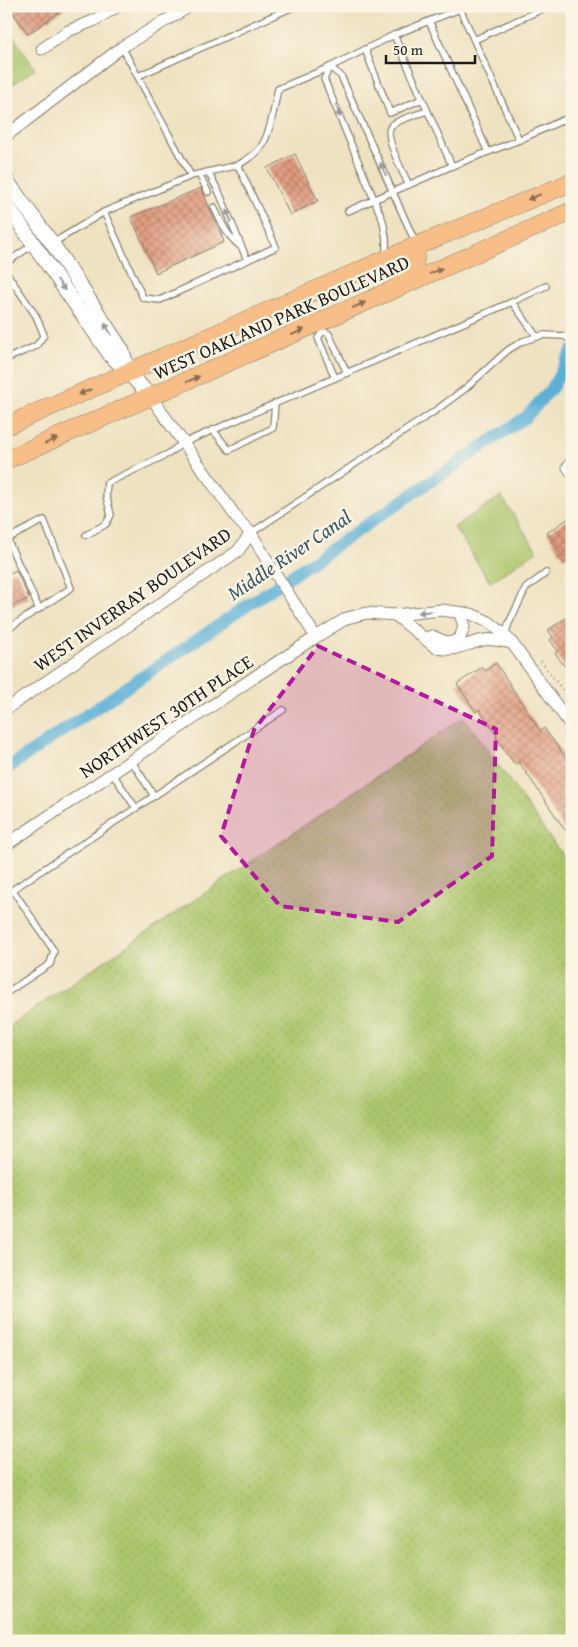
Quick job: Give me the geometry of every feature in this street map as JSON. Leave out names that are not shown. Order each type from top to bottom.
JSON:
[{"type":"main road","name":"WEST OAKLAND PARK BOULEVARD","points":[[6,426],[416,246],[572,182]]},
{"type":"main road","name":"WEST OAKLAND PARK BOULEVARD","points":[[6,460],[151,397],[321,327],[391,291],[570,211]]},
{"type":"main road","points":[[391,291],[409,274],[416,262],[416,246]]},
{"type":"street","points":[[42,49],[68,31],[93,21],[118,6]]},
{"type":"street","points":[[6,136],[122,46],[190,6]]},
{"type":"street","points":[[6,180],[52,243],[122,350],[129,373]]},
{"type":"street","points":[[6,204],[110,356],[151,397],[239,521],[251,533],[295,606],[316,636]]},
{"type":"street","name":"WEST INVERRAY BOULEVARD","points":[[6,709],[238,551],[251,533]]},
{"type":"street","name":"NORTHWEST 30TH PLACE","points":[[6,845],[316,636],[348,618],[367,613],[395,615],[441,610],[472,614],[489,622],[509,639],[572,728]]},
{"type":"street","points":[[425,638],[432,636],[451,643],[460,638],[464,627],[460,613]]},
{"type":"street","points":[[395,615],[435,647],[442,650],[450,650],[486,639],[509,639]]},
{"type":"lane","points":[[138,76],[295,6]]},
{"type":"lane","points":[[474,40],[549,6]]},
{"type":"lane","points":[[52,243],[104,212],[191,176],[238,164],[261,148],[270,124],[278,89],[394,35],[462,8],[474,40],[519,140]]},
{"type":"lane","points":[[429,21],[488,152]]},
{"type":"lane","points":[[394,35],[452,166]]},
{"type":"lane","points":[[122,46],[191,176]]},
{"type":"lane","points":[[365,50],[390,113],[422,99]]},
{"type":"lane","points":[[330,66],[341,76],[416,246]]},
{"type":"lane","points":[[330,66],[324,79],[383,221],[386,238],[386,259]]},
{"type":"lane","points":[[409,185],[390,140],[389,130],[396,123],[427,111]]},
{"type":"lane","points":[[348,211],[563,120]]},
{"type":"lane","points":[[104,212],[143,298],[160,300],[276,247],[238,164]]},
{"type":"lane","points":[[208,172],[219,192],[247,260]]},
{"type":"lane","points":[[199,174],[208,192]]},
{"type":"lane","points":[[214,207],[226,232],[241,247]]},
{"type":"lane","points":[[6,263],[34,244]]},
{"type":"lane","points":[[6,272],[36,316],[44,335],[36,346],[6,359]]},
{"type":"lane","points":[[6,286],[13,282]]},
{"type":"lane","points":[[86,535],[106,524],[111,515],[106,495],[106,483],[168,454],[183,443],[546,286]]},
{"type":"lane","points":[[512,302],[536,337]]},
{"type":"lane","points":[[335,378],[318,338],[321,327],[329,334],[347,373]]},
{"type":"lane","points":[[251,533],[466,388],[508,350],[523,341],[553,334],[572,340]]},
{"type":"lane","points":[[213,430],[229,450],[273,428],[275,403]]},
{"type":"lane","points":[[6,630],[39,609],[71,588],[44,520],[7,539],[39,609]]},
{"type":"lane","points":[[509,639],[509,623],[526,588],[546,573]]},
{"type":"lane","points":[[6,894],[283,710]]},
{"type":"lane","points":[[131,760],[154,796]]},
{"type":"lane","points":[[112,773],[136,808]]},
{"type":"lane","points":[[6,993],[50,964],[54,951],[14,890]]},
{"type":"highlighted area","points":[[318,646],[496,729],[492,856],[398,922],[280,906],[221,836],[254,730]]},
{"type":"green space","points":[[6,25],[35,69],[6,89]]},
{"type":"green space","points":[[501,496],[537,551],[490,582],[454,527]]},
{"type":"green space","points":[[464,717],[572,869],[572,1641],[6,1641],[6,1028]]},
{"type":"building","points":[[18,6],[68,6],[28,34],[12,11]]},
{"type":"building","points":[[295,154],[318,201],[290,215],[267,168]]},
{"type":"building","points":[[201,188],[224,242],[156,273],[131,217]]},
{"type":"building","points":[[572,516],[572,552],[564,558],[547,533]]},
{"type":"building","points":[[16,570],[29,598],[6,609],[6,575]]},
{"type":"building","points":[[572,614],[572,676],[555,653],[558,651],[550,640],[553,637],[548,630]]},
{"type":"building","points":[[496,663],[540,731],[544,728],[572,766],[572,825],[565,830],[519,762],[515,765],[479,709],[476,712],[457,684],[482,667],[485,671]]},
{"type":"waterway","name":"Middle River Canal","points":[[6,769],[526,417],[552,388],[572,351]]}]
